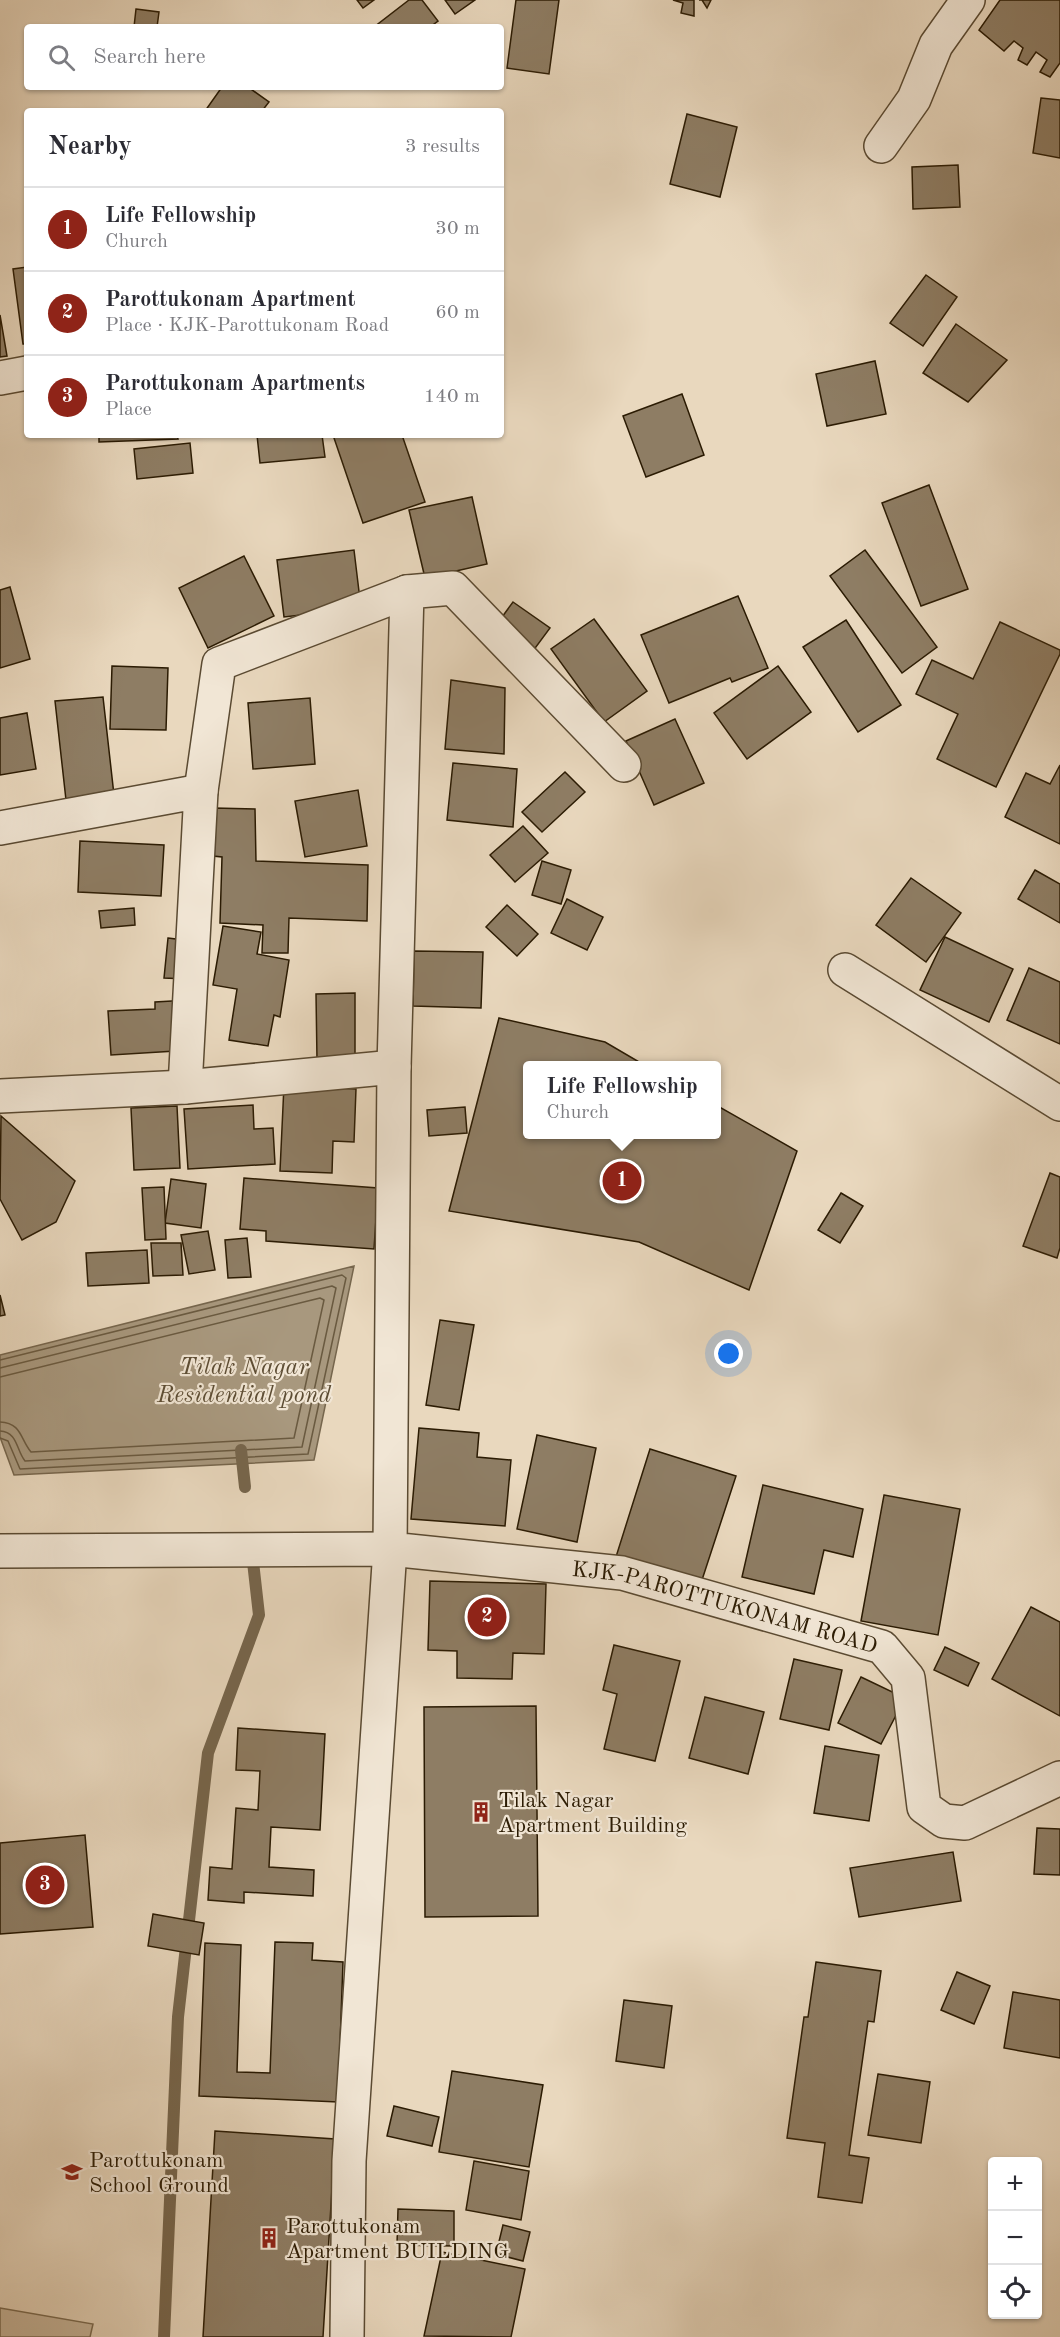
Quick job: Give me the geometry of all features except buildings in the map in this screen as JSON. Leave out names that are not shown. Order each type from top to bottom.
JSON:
[{"type":"street","points":[[881,146],[914,99],[936,45],[969,0]]},
{"type":"street","points":[[0,378],[24,374]]},
{"type":"street","points":[[185,1087],[201,791],[219,664],[407,592],[453,588],[624,765]]},
{"type":"street","points":[[347,2337],[349,2161],[390,1549],[394,1067],[407,592]]},
{"type":"street","points":[[0,828],[201,791]]},
{"type":"street","points":[[845,970],[1060,1104]]},
{"type":"street","points":[[0,1096],[185,1087],[394,1067]]},
{"type":"street","name":"KJK-PAROTTUKONAM ROAD","points":[[0,1551],[390,1549],[622,1574],[882,1647],[908,1678],[924,1807],[944,1821],[965,1824],[1060,1778]]},
{"type":"shaded area","points":[[0,2308],[93,2324],[90,2337],[0,2337]]},
{"type":"water","name":"Tilak Nagar Residential pond","points":[[354,1266],[314,1460],[14,1475],[0,1437],[0,1355]]},
{"type":"waterway","points":[[241,1450],[245,1487]]},
{"type":"waterway","points":[[164,2337],[178,2017],[208,1753],[259,1615],[252,1553]]},
{"type":"place","name":"Life Fellowship","points":[[622,1181]]},
{"type":"place","name":"Parottukonam Apartment","points":[[487,1617]]},
{"type":"place","name":"Tilak Nagar Apartment Building","points":[[481,1812]]},
{"type":"place","name":"Parottukonam Apartments","points":[[45,1885]]},
{"type":"place","name":"Parottukonam School Ground","points":[[72,2172]]},
{"type":"place","name":"Parottukonam Apartment BUILDING","points":[[269,2238]]}]
